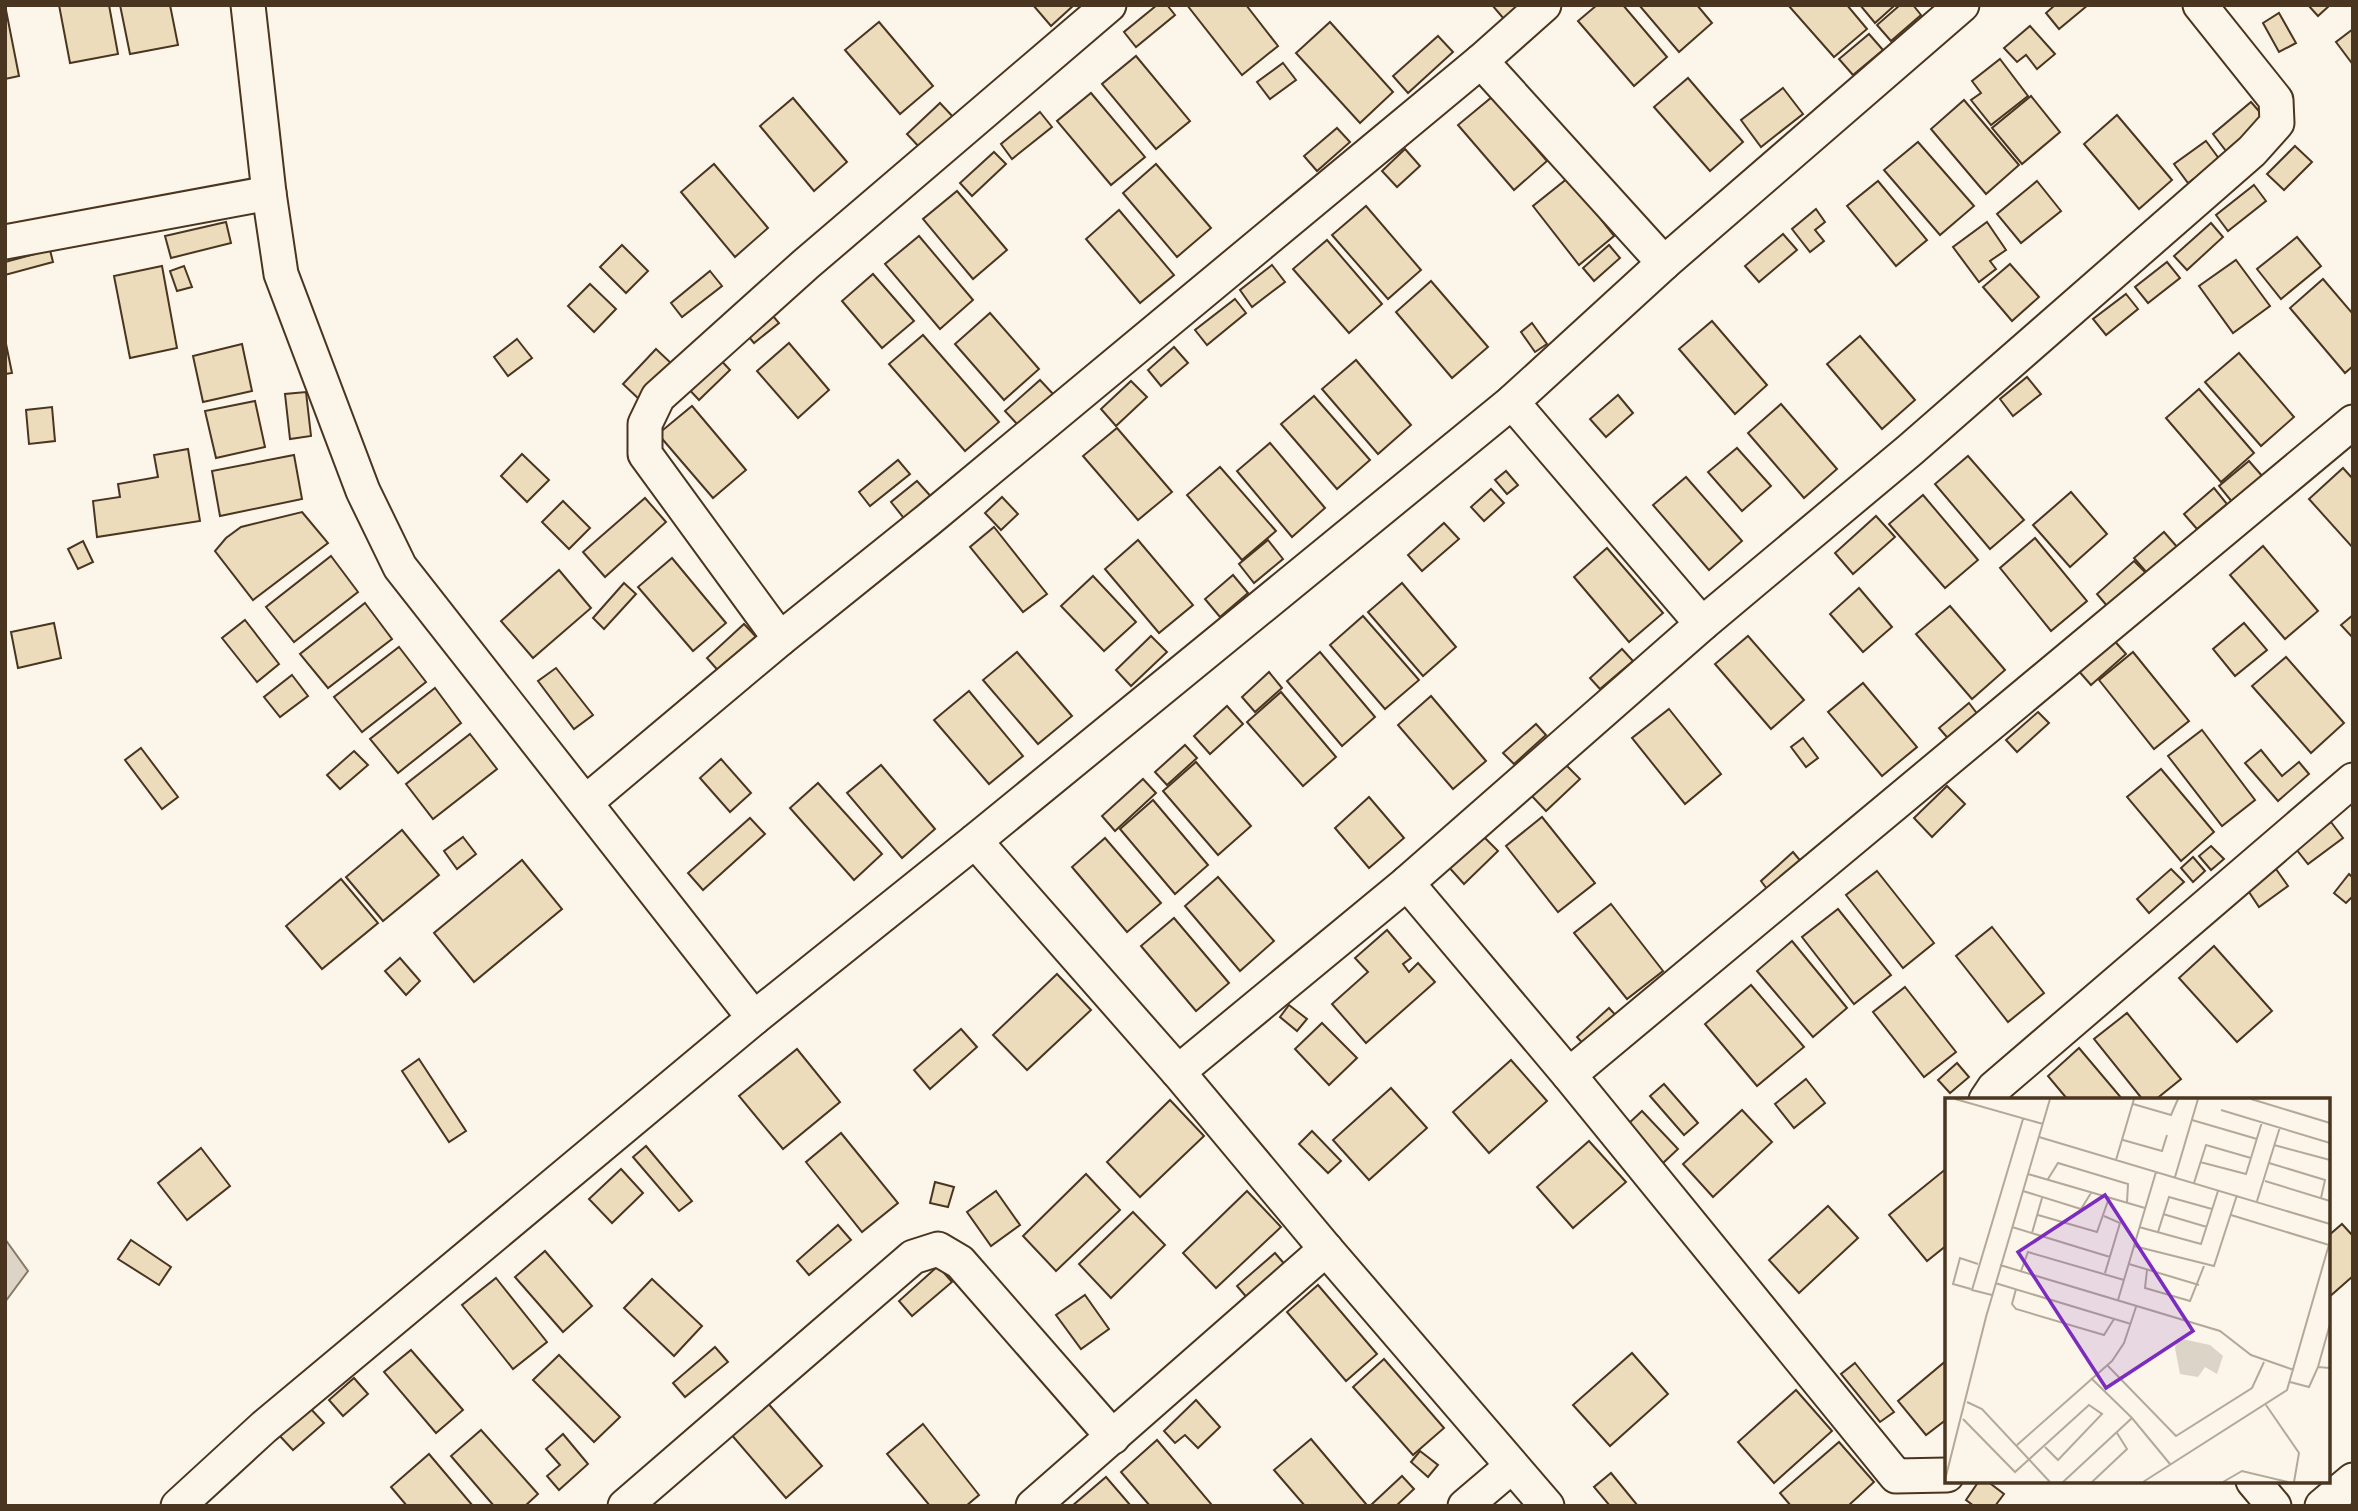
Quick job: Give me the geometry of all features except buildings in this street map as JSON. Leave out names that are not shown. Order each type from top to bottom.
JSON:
[{"type":"street","points":[[248,5],[281,274],[363,491],[400,567],[754,1018]]},
{"type":"street","points":[[780,639],[645,454],[645,425],[658,397],[806,264],[1110,5]]},
{"type":"street","points":[[586,802],[1481,61],[1544,5]]},
{"type":"street","points":[[178,1506],[264,1427],[754,1018],[1512,402],[1664,264],[1962,5]]},
{"type":"street","points":[[1178,1072],[1407,883],[1702,624],[1910,450],[2252,151],[2277,123],[2276,100],[2200,5]]},
{"type":"street","points":[[1481,61],[1664,264]]},
{"type":"street","points":[[5,242],[269,193]]},
{"type":"street","points":[[1512,402],[1702,624]]},
{"type":"street","points":[[1569,1075],[2353,422]]},
{"type":"street","points":[[1987,1098],[1994,1088],[2353,780]]},
{"type":"street","points":[[975,841],[1178,1072],[1547,1506]]},
{"type":"street","points":[[1407,883],[1569,1075],[1896,1476],[1945,1475]]},
{"type":"street","points":[[625,1506],[913,1257],[938,1249],[960,1262],[1113,1437]]},
{"type":"street","points":[[1034,1506],[1326,1249]]},
{"type":"street","points":[[1465,1506],[1512,1466]]},
{"type":"street","points":[[2322,1506],[2353,1480]]},
{"type":"street","points":[[2255,1483],[2274,1506]]},
{"type":"shaded area","points":[[5,1239],[28,1271],[5,1302]]}]
